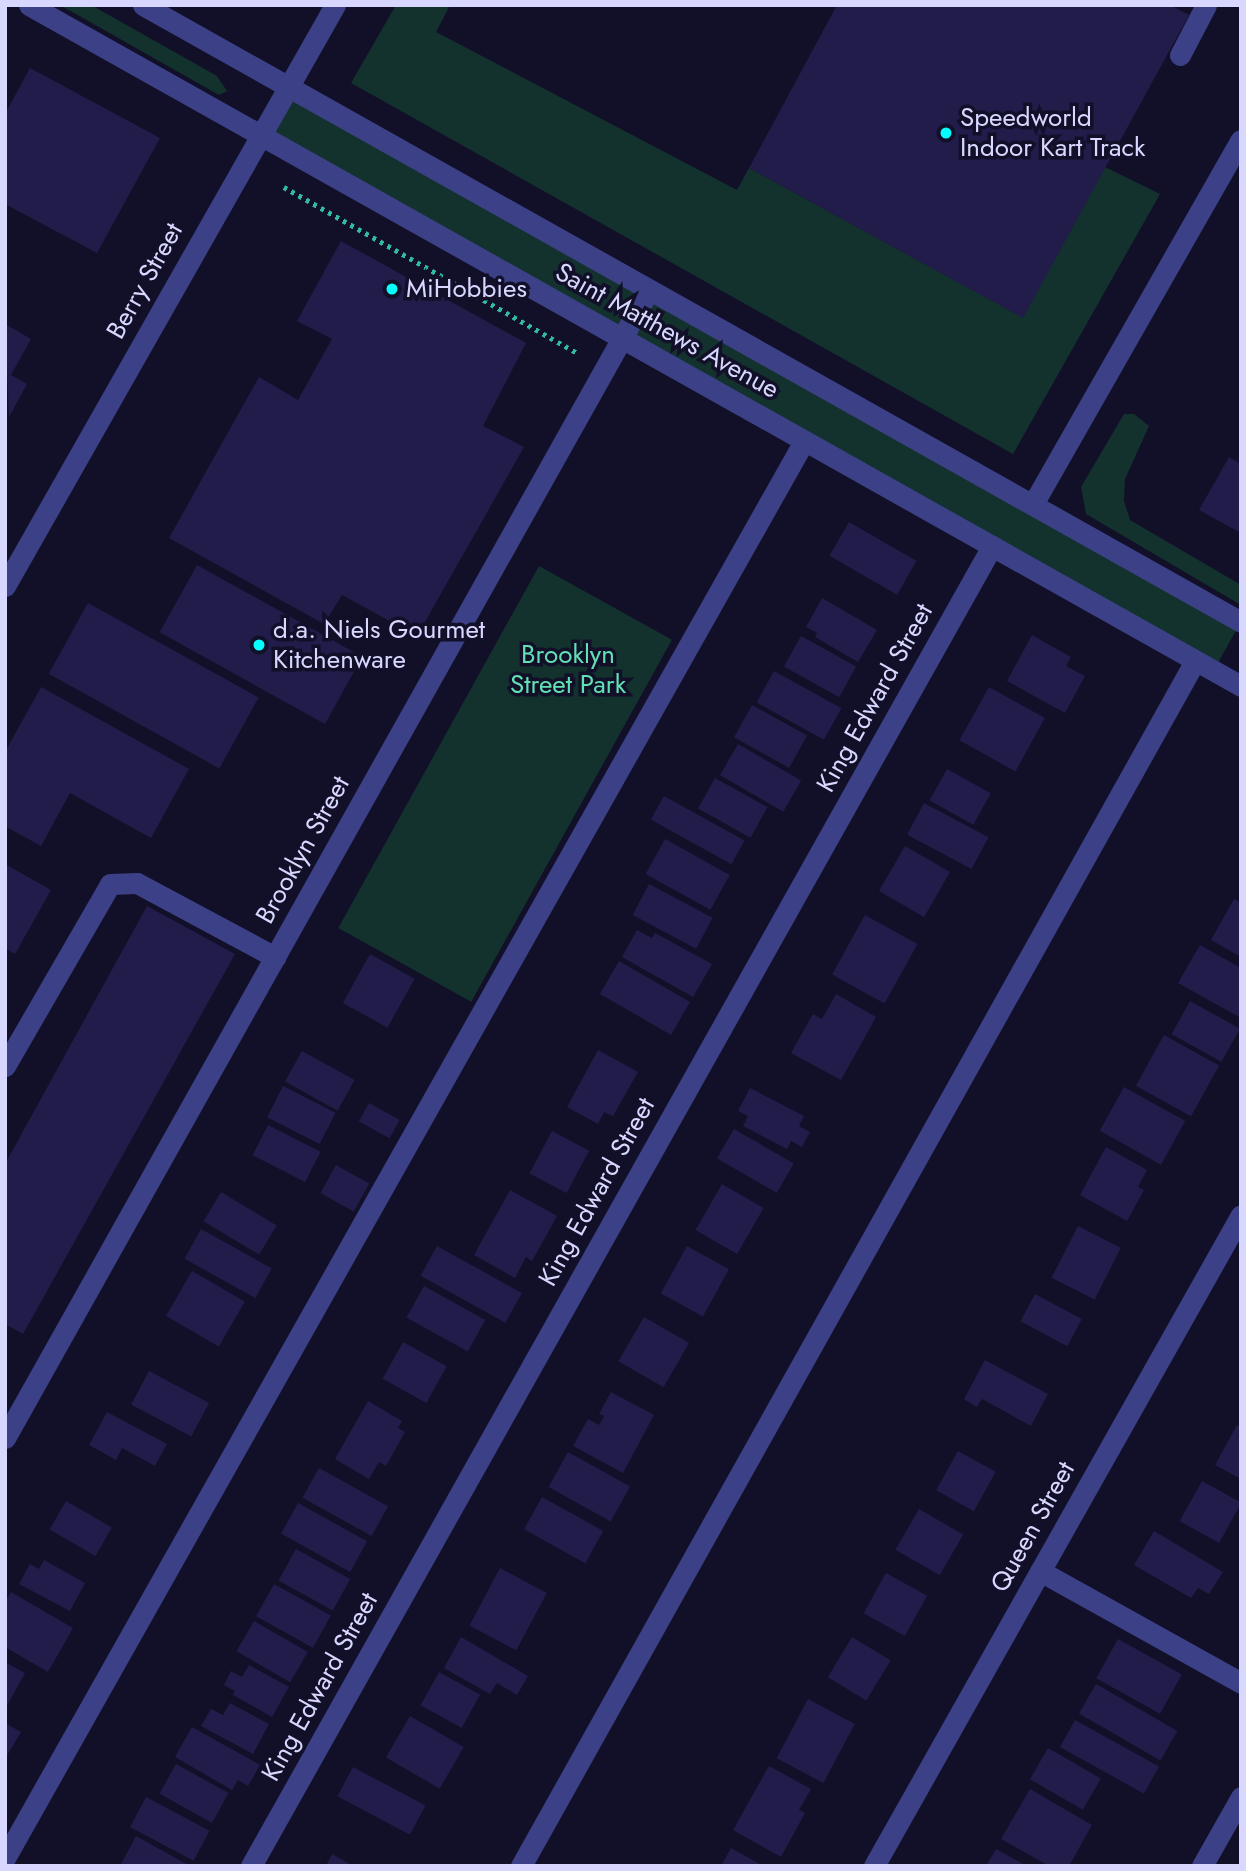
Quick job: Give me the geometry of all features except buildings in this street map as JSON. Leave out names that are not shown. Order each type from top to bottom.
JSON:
[{"type":"street","name":"Saint Matthews Avenue","points":[[29,5],[1241,686]]},
{"type":"street","name":"Saint Matthews Avenue","points":[[143,5],[1241,622]]},
{"type":"street","name":"Berry Street","points":[[5,586],[335,5]]},
{"type":"street","points":[[1180,55],[1206,5]]},
{"type":"street","points":[[1032,504],[1241,140]]},
{"type":"street","name":"Brooklyn Street","points":[[5,1438],[649,290]]},
{"type":"street","points":[[5,1858],[804,441]]},
{"type":"street","name":"King Edward Street","points":[[251,1866],[992,546]]},
{"type":"street","points":[[521,1866],[1195,661]]},
{"type":"street","points":[[5,1066],[110,884],[137,883],[275,957]]},
{"type":"street","name":"Queen Street","points":[[874,1866],[1241,1215]]},
{"type":"street","points":[[1040,1571],[1241,1683]]},
{"type":"street","points":[[1202,1866],[1241,1797]]},
{"type":"path","points":[[285,187],[605,368]]},
{"type":"green space","points":[[60,5],[91,5],[217,76],[227,91],[219,95]]},
{"type":"green space","points":[[396,5],[450,5],[436,32],[737,190],[749,168],[1022,317],[1105,167],[1160,194],[1013,454],[351,83]]},
{"type":"green space","points":[[288,86],[1241,614],[1241,621],[1217,665],[261,135]]},
{"type":"green space","points":[[1124,414],[1134,414],[1149,426],[1125,479],[1124,501],[1130,520],[1241,585],[1241,605],[1086,514],[1081,487]]},
{"type":"green space","name":"Brooklyn Street Park","points":[[539,566],[672,640],[471,1002],[338,928]]},
{"type":"place","name":"Speedworld Indoor Kart Track","points":[[946,133]]},
{"type":"place","name":"MiHobbies","points":[[392,289]]},
{"type":"place","name":"d.a. Niels Gourmet Kitchenware","points":[[259,645]]}]
